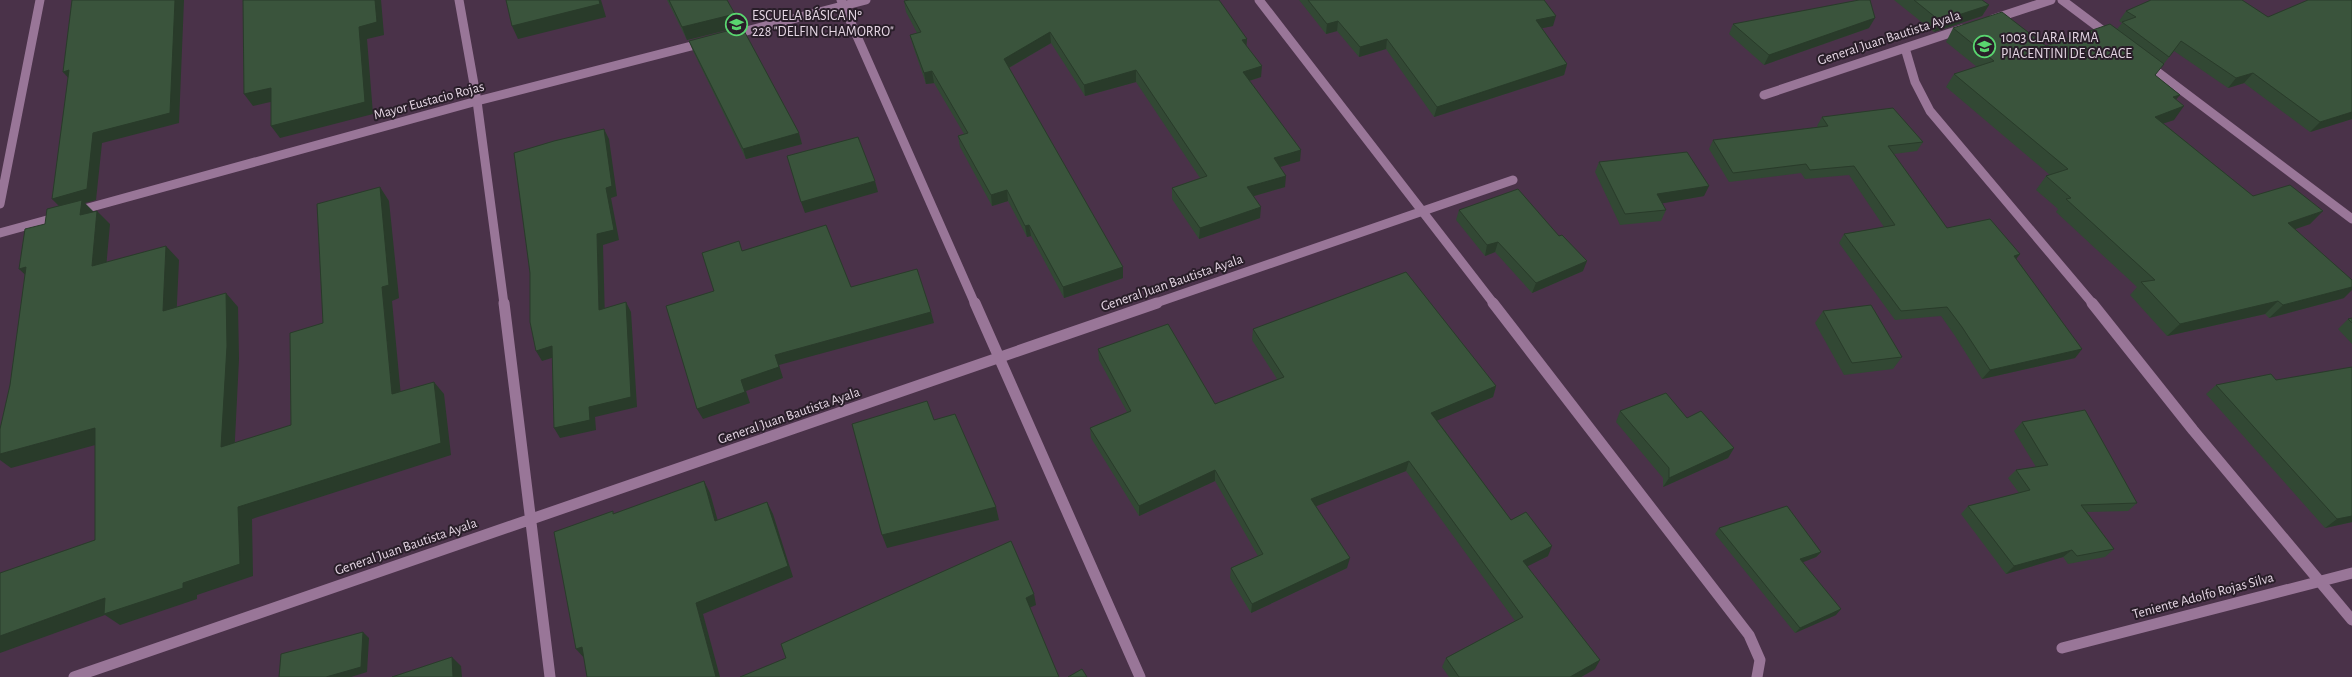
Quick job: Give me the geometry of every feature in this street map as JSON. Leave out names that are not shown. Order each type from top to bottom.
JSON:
[{"type":"street","points":[[0,204],[40,0]]},
{"type":"street","points":[[459,0],[478,101],[532,520],[550,677]]},
{"type":"street","points":[[718,38],[842,3],[866,0]]},
{"type":"street","points":[[1259,0],[1750,635],[1760,657],[1760,671],[1757,677]]},
{"type":"street","points":[[1987,21],[2051,0]]},
{"type":"street","points":[[2062,0],[2117,41]]},
{"type":"street","points":[[842,3],[1001,358],[1140,677]]},
{"type":"street","name":"General Juan Bautista Ayala","points":[[1764,96],[1969,27]]},
{"type":"street","name":"Mayor Eustacio Rojas","points":[[0,233],[478,101],[709,41]]},
{"type":"street","points":[[1904,48],[1915,82],[1930,111],[2111,325],[2193,430],[2352,620]]},
{"type":"street","points":[[2140,59],[2352,219]]},
{"type":"street","name":"General Juan Bautista Ayala","points":[[74,677],[1514,180]]},
{"type":"street","name":"Teniente Adolfo Rojas Silva","points":[[2062,648],[2352,573]]},
{"type":"building","points":[[72,0],[175,0],[170,113],[93,133],[87,189],[52,199],[69,70],[63,72]]},
{"type":"building","points":[[243,0],[375,0],[377,22],[359,27],[365,102],[271,126],[271,88],[244,94]]},
{"type":"building","points":[[506,0],[599,0],[600,4],[512,26]]},
{"type":"building","points":[[669,0],[727,0],[735,14],[682,27]]},
{"type":"building","points":[[1219,0],[1247,39],[1242,40],[1262,66],[1243,72],[1301,150],[1274,158],[1286,176],[1247,187],[1261,207],[1200,228],[1172,188],[1207,176],[1136,70],[1084,85],[1050,32],[1004,59],[1123,267],[1063,287],[1029,225],[1025,226],[1007,190],[991,195],[958,136],[968,133],[932,71],[924,73],[910,35],[921,32],[904,1]]},
{"type":"building","points":[[1308,0],[1544,0],[1556,16],[1536,20],[1567,64],[1437,107],[1387,39],[1360,47],[1338,21],[1327,24]]},
{"type":"building","points":[[1859,0],[1870,0],[1875,18],[1769,55],[1733,24]]},
{"type":"building","points":[[1914,0],[1982,0],[1989,5],[1940,21]]},
{"type":"building","points":[[2151,0],[2242,0],[2268,17],[2308,0],[2352,0],[2352,112],[2320,122],[2253,73],[2236,78],[2181,41],[2169,57],[2122,22],[2136,17],[2126,11]]},
{"type":"building","points":[[2002,12],[2046,46],[2110,24],[2164,64],[2155,75],[2180,95],[2173,97],[2184,106],[2155,117],[2253,196],[2290,185],[2323,211],[2288,223],[2352,280],[2352,287],[2283,305],[2278,301],[2180,324],[2141,282],[2155,280],[2066,199],[2071,198],[2046,176],[2068,169],[1954,74],[1994,61],[1953,28]]},
{"type":"building","points":[[742,27],[799,133],[743,149],[689,41]]},
{"type":"building","points":[[1893,108],[1923,142],[1888,146],[1947,228],[1990,219],[2020,254],[2014,256],[2082,349],[1990,370],[1947,307],[1901,311],[1844,234],[1895,225],[1854,166],[1810,170],[1806,164],[1733,173],[1713,140],[1828,126],[1822,117]]},
{"type":"building","points":[[604,129],[612,186],[606,188],[614,230],[597,234],[599,310],[626,302],[631,397],[589,407],[590,420],[554,428],[552,346],[536,351],[530,322],[530,273],[514,153]]},
{"type":"building","points":[[858,137],[875,181],[801,202],[787,156]]},
{"type":"building","points":[[1687,152],[1709,186],[1657,194],[1666,210],[1625,214],[1599,162]]},
{"type":"building","points":[[380,187],[389,285],[382,287],[392,394],[434,382],[441,443],[238,507],[240,564],[183,583],[183,588],[104,614],[105,598],[0,636],[0,573],[95,540],[95,428],[0,454],[0,429],[10,385],[26,267],[19,269],[25,229],[45,224],[47,209],[82,200],[80,215],[97,211],[92,266],[166,246],[163,311],[226,293],[227,346],[221,447],[291,425],[290,333],[323,323],[317,204]]},
{"type":"building","points":[[1518,189],[1559,236],[1562,235],[1587,261],[1536,283],[1498,242],[1487,245],[1459,210]]},
{"type":"building","points":[[826,225],[851,287],[917,269],[931,312],[775,355],[779,367],[741,380],[745,392],[697,409],[666,306],[714,291],[702,253],[739,241],[742,251]]},
{"type":"building","points":[[1406,272],[1496,386],[1431,413],[1511,520],[1526,512],[1552,546],[1523,561],[1600,660],[1570,677],[1459,677],[1446,658],[1523,617],[1409,461],[1311,499],[1350,558],[1252,604],[1231,568],[1263,554],[1215,470],[1139,506],[1090,428],[1131,411],[1098,349],[1168,324],[1215,404],[1284,377],[1253,329]]},
{"type":"building","points":[[1871,305],[1902,357],[1852,363],[1823,311]]},
{"type":"building","points":[[2352,367],[2352,516],[2337,519],[2216,385],[2271,374],[2276,380]]},
{"type":"building","points":[[1666,393],[1687,418],[1701,411],[1734,448],[1669,478],[1669,468],[1620,411]]},
{"type":"building","points":[[927,401],[934,420],[955,414],[996,507],[882,535],[852,424]]},
{"type":"building","points":[[2085,410],[2137,503],[2081,505],[2114,549],[2077,556],[2072,550],[2014,566],[1968,506],[2030,490],[2016,470],[2048,465],[2022,422]]},
{"type":"building","points":[[704,481],[715,521],[767,502],[788,566],[696,603],[716,677],[587,677],[582,647],[576,649],[554,532],[613,511],[613,514]]},
{"type":"building","points":[[1787,506],[1821,552],[1800,559],[1841,609],[1800,628],[1719,528]]},
{"type":"building","points":[[1011,541],[1034,594],[1026,598],[1059,677],[740,677],[786,658],[781,644]]},
{"type":"building","points":[[363,632],[361,667],[326,677],[279,677],[281,654]]},
{"type":"building","points":[[452,657],[453,677],[392,677]]},
{"type":"building","points":[[1082,669],[1087,677],[1068,677]]},
{"type":"place","name":"ESCUELA BÁSICA Nº 228 \"DELFIN CHAMORRO\"","points":[[736,24]]},
{"type":"place","name":"1003 CLARA IRMA PIACENTINI DE CACACE","points":[[1985,46]]}]
